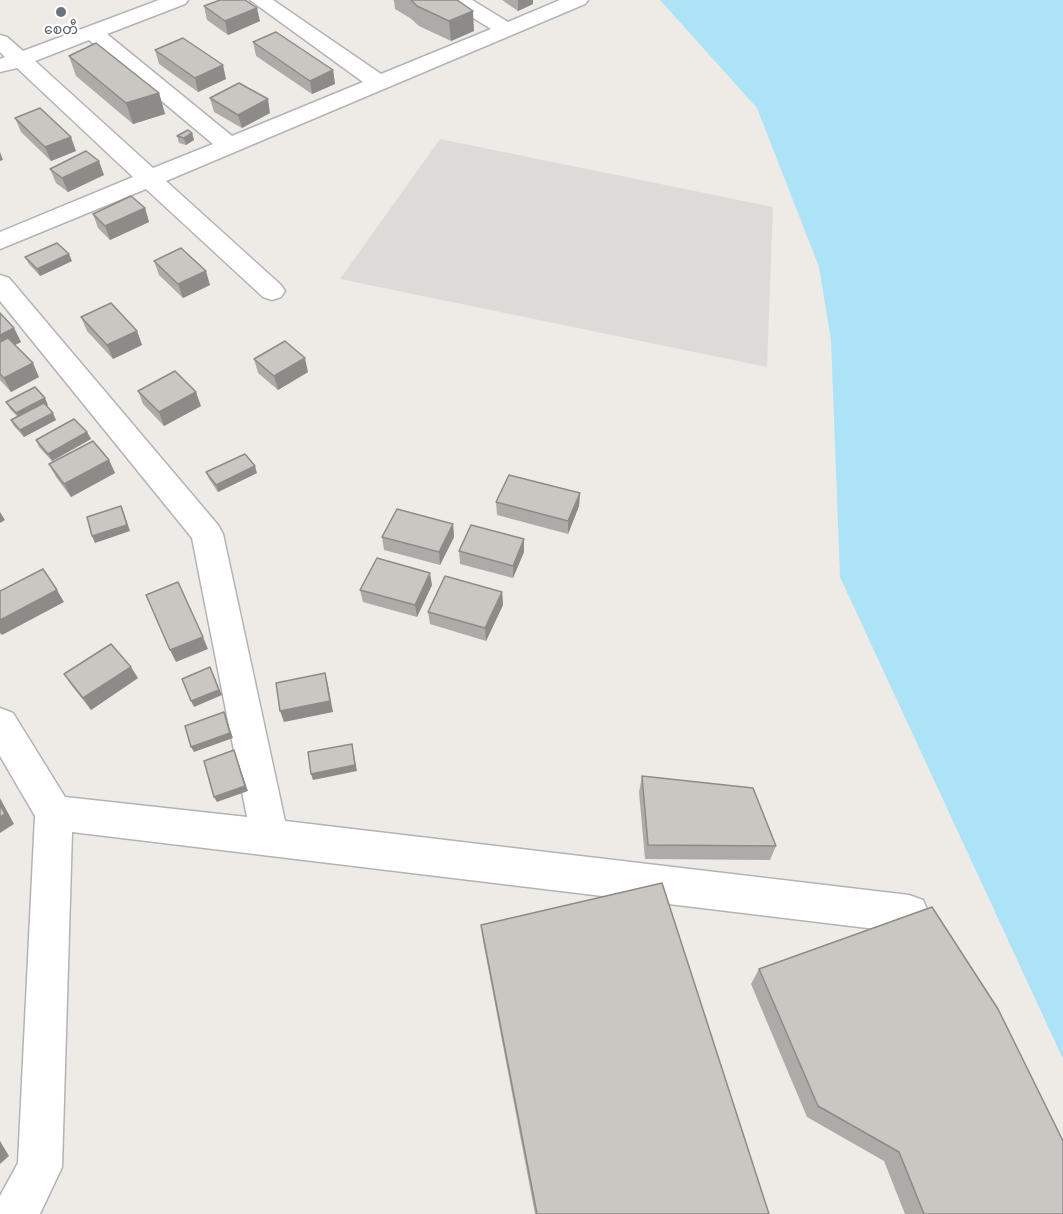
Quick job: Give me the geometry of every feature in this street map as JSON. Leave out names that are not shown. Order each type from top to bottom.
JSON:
[{"type":"street","points":[[260,0],[379,82]]},
{"type":"street","points":[[458,0],[507,30]]},
{"type":"street","points":[[0,241],[578,0]]},
{"type":"street","points":[[10,63],[170,1]]},
{"type":"street","points":[[92,32],[229,145]]},
{"type":"street","points":[[0,41],[10,63],[148,178],[272,291]]},
{"type":"street","points":[[0,284],[207,534],[270,837]]},
{"type":"street","points":[[0,724],[54,813],[40,1167],[15,1214]]},
{"type":"street","points":[[54,813],[909,914]]},
{"type":"shaded area","points":[[440,139],[773,207],[767,367],[340,279]]},
{"type":"water","points":[[660,0],[1063,0],[1063,1059],[840,577],[831,340],[819,267],[757,108]]},
{"type":"building","points":[[220,0],[245,0],[257,8],[225,21],[204,6]]},
{"type":"building","points":[[411,0],[457,0],[473,11],[449,21],[417,6]]},
{"type":"building","points":[[276,32],[333,70],[310,81],[253,42]]},
{"type":"building","points":[[183,38],[223,65],[195,78],[155,50]]},
{"type":"building","points":[[96,43],[159,93],[126,103],[69,56]]},
{"type":"building","points":[[239,83],[268,99],[238,115],[210,98]]},
{"type":"building","points":[[40,108],[71,137],[45,147],[15,118]]},
{"type":"building","points":[[188,130],[192,133],[184,138],[177,136]]},
{"type":"building","points":[[86,151],[99,161],[62,178],[50,169]]},
{"type":"building","points":[[131,196],[145,208],[105,226],[93,214]]},
{"type":"building","points":[[57,243],[69,254],[37,269],[25,257]]},
{"type":"building","points":[[181,248],[206,271],[178,284],[154,261]]},
{"type":"building","points":[[111,303],[137,331],[107,345],[81,317]]},
{"type":"building","points":[[0,313],[14,328],[0,335]]},
{"type":"building","points":[[8,338],[33,363],[4,378],[0,374],[0,342]]},
{"type":"building","points":[[285,341],[305,358],[274,376],[254,359]]},
{"type":"building","points":[[175,371],[196,392],[159,412],[138,391]]},
{"type":"building","points":[[35,387],[45,398],[16,413],[6,402]]},
{"type":"building","points":[[44,403],[53,413],[20,430],[11,420]]},
{"type":"building","points":[[74,419],[87,432],[48,454],[36,440]]},
{"type":"building","points":[[93,441],[109,460],[64,484],[49,464]]},
{"type":"building","points":[[245,454],[255,466],[216,485],[206,472]]},
{"type":"building","points":[[509,475],[580,493],[568,521],[496,502]]},
{"type":"building","points":[[121,506],[127,525],[92,536],[87,517]]},
{"type":"building","points":[[397,509],[453,524],[439,552],[382,537]]},
{"type":"building","points":[[471,525],[524,539],[513,566],[459,551]]},
{"type":"building","points":[[377,558],[430,573],[415,605],[360,590]]},
{"type":"building","points":[[43,569],[57,590],[0,620],[0,591]]},
{"type":"building","points":[[445,576],[502,592],[485,628],[428,612]]},
{"type":"building","points":[[178,582],[203,637],[170,650],[146,595]]},
{"type":"building","points":[[111,644],[131,667],[83,698],[64,674]]},
{"type":"building","points":[[210,667],[219,690],[191,701],[182,679]]},
{"type":"building","points":[[325,673],[330,701],[280,711],[276,683]]},
{"type":"building","points":[[224,712],[230,733],[191,747],[185,726]]},
{"type":"building","points":[[352,744],[355,765],[311,774],[308,752]]},
{"type":"building","points":[[234,750],[245,786],[214,797],[204,761]]},
{"type":"building","points":[[642,776],[753,788],[776,846],[648,845]]},
{"type":"building","points":[[0,805],[5,814],[0,817]]},
{"type":"building","points":[[662,883],[769,1214],[537,1214],[481,925]]},
{"type":"building","points":[[932,907],[998,1009],[1063,1141],[1063,1214],[924,1214],[899,1152],[818,1106],[759,969]]},
{"type":"place","name":"စေတီ","points":[[61,12]]}]
